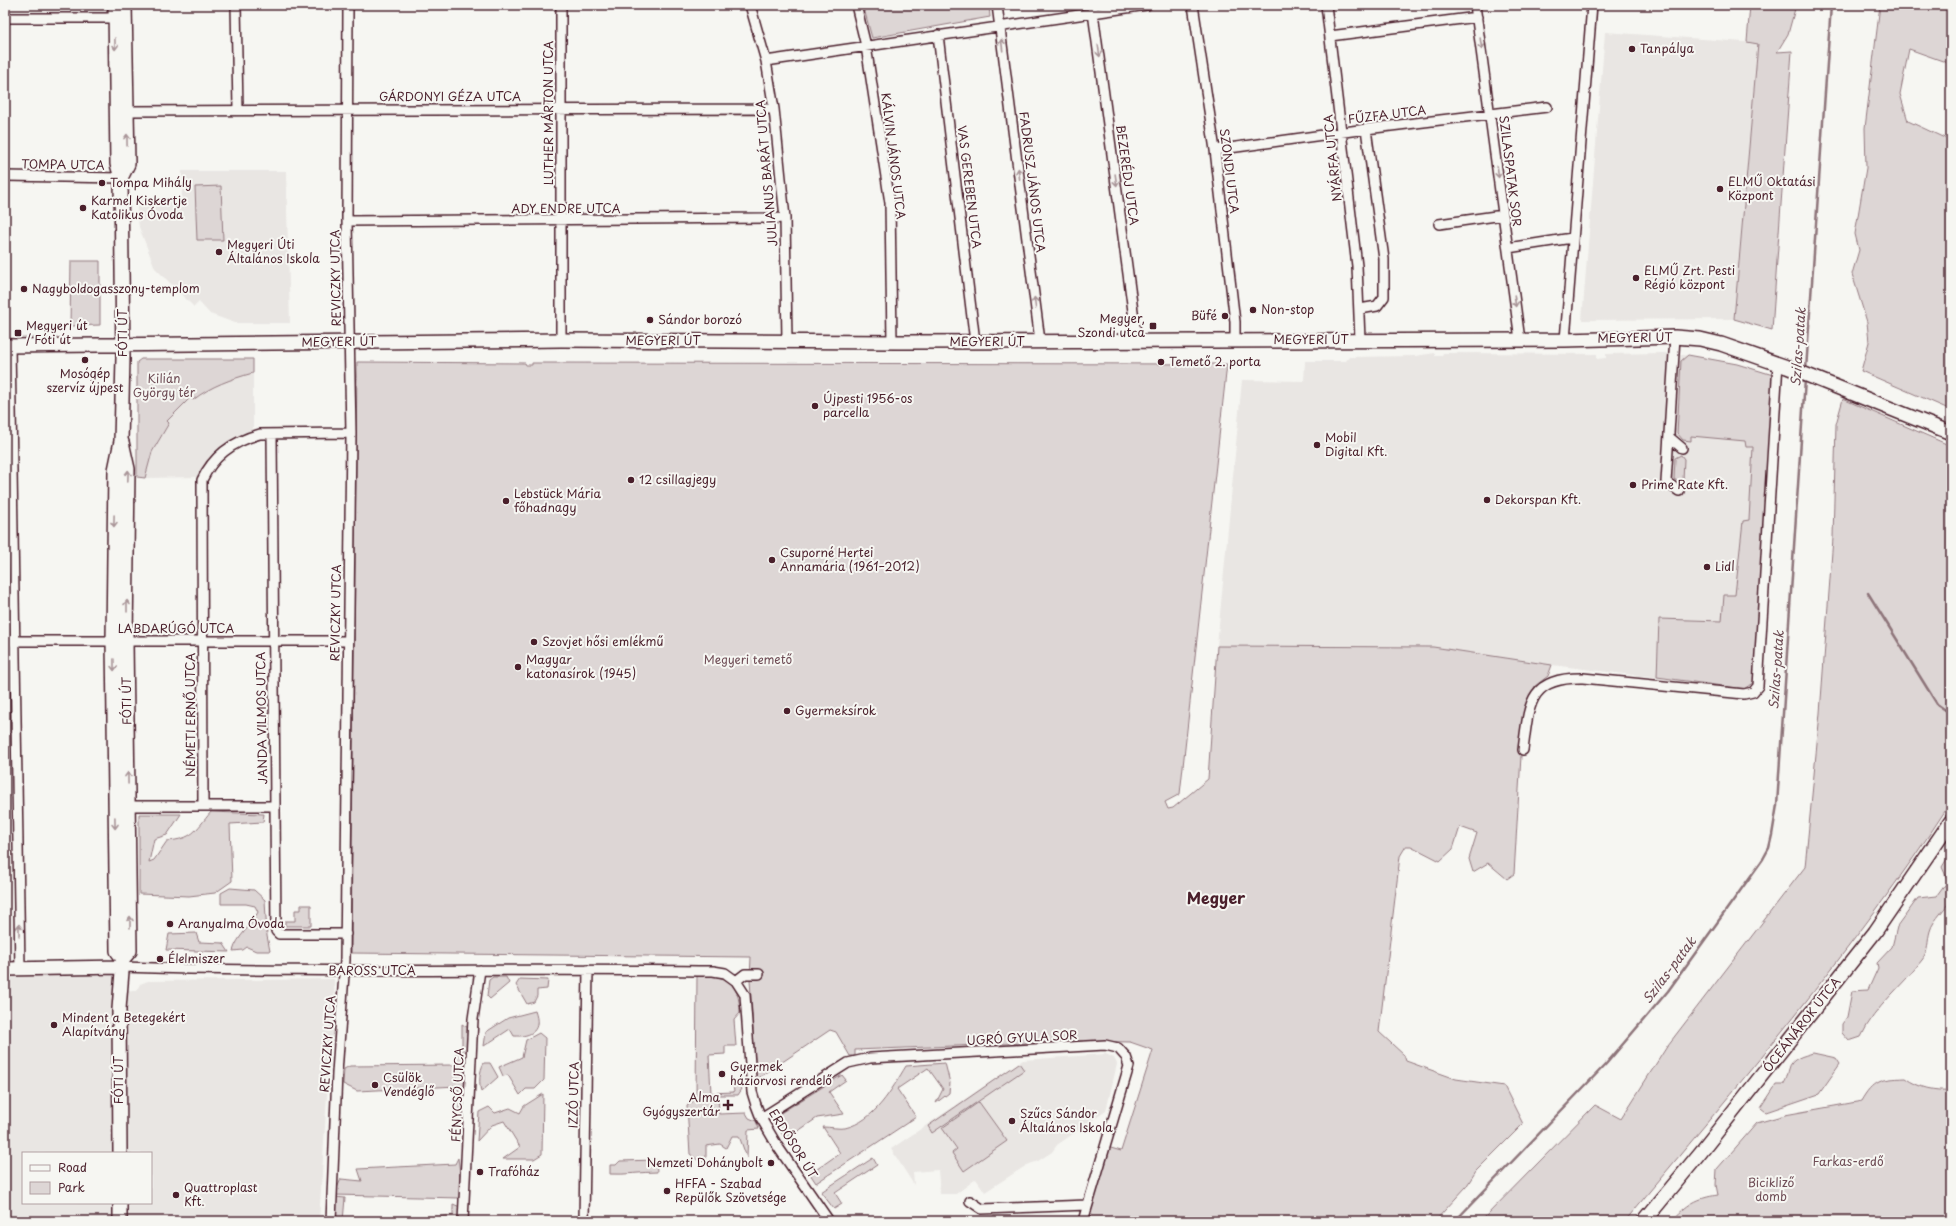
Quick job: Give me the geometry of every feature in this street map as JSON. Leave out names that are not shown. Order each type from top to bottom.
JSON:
[{"type":"street","points":[[236,5],[238,110]]},
{"type":"street","name":"REVICZKY UTCA","points":[[331,1221],[337,1073],[345,971],[346,934],[351,433],[347,221],[348,5]]},
{"type":"street","name":"LUTHER MÁRTON UTCA","points":[[561,5],[561,340]]},
{"type":"street","name":"JULIANUS BARÁT UTCA","points":[[750,5],[766,61],[774,109],[785,218],[787,341]]},
{"type":"street","name":"KÁLVIN JÁNOS UTCA","points":[[856,5],[866,46],[890,203],[892,342]]},
{"type":"street","name":"FADRUSZ JÁNOS UTCA","points":[[997,5],[1040,341]]},
{"type":"street","points":[[766,61],[1000,26],[1093,9],[1147,5]]},
{"type":"street","name":"SZONDI UTCA","points":[[1193,5],[1215,150],[1235,322],[1234,341]]},
{"type":"street","name":"NYÁRFA UTCA","points":[[1326,5],[1343,132],[1357,266],[1360,309],[1360,340]]},
{"type":"street","name":"SZILASPATAK SOR","points":[[1475,5],[1520,340]]},
{"type":"street","points":[[1565,340],[1572,238],[1592,5]]},
{"type":"street","name":"BEZERÉDJ UTCA","points":[[1093,9],[1137,341]]},
{"type":"street","points":[[5,18],[120,11]]},
{"type":"street","name":"FÓTI ÚT","points":[[120,11],[128,164],[121,178]]},
{"type":"street","name":"FÓTI ÚT","points":[[120,11],[117,164],[121,178],[123,344],[121,441],[115,470],[120,641],[129,806],[130,951],[123,963],[119,1019],[120,1152]]},
{"type":"street","points":[[1330,36],[1477,17]]},
{"type":"street","name":"VAS GEREBEN UTCA","points":[[938,35],[975,342]]},
{"type":"street","name":"FŰZFA UTCA","points":[[1215,150],[1366,129],[1547,107]]},
{"type":"street","name":"GÁRDONYI GÉZA UTCA","points":[[126,111],[347,109],[774,109]]},
{"type":"street","points":[[1360,309],[1377,306],[1384,296],[1384,259],[1366,129]]},
{"type":"street","name":"TOMPA UTCA","points":[[5,176],[121,178]]},
{"type":"street","points":[[1439,224],[1503,215]]},
{"type":"street","name":"ADY ENDRE UTCA","points":[[347,221],[561,221],[785,218]]},
{"type":"street","points":[[1508,248],[1572,238]]},
{"type":"street","points":[[1675,338],[1666,482],[1679,491]]},
{"type":"street","name":"MEGYERI ÚT","points":[[7,346],[561,340],[975,342],[1700,339],[1721,344],[1820,379],[1951,433]]},
{"type":"street","points":[[7,346],[15,641],[20,969]]},
{"type":"street","points":[[1523,750],[1533,699],[1542,687],[1558,679],[1583,678],[1744,694],[1753,692],[1758,686],[1782,365]]},
{"type":"street","points":[[272,434],[351,433]]},
{"type":"street","name":"NÉMETI ERNŐ UTCA","points":[[203,806],[202,480],[214,460],[229,448],[248,437],[272,434]]},
{"type":"street","name":"JANDA VILMOS UTCA","points":[[272,434],[277,934],[346,934]]},
{"type":"street","points":[[1669,437],[1682,448]]},
{"type":"street","name":"LABDARÚGÓ UTCA","points":[[5,641],[348,641]]},
{"type":"street","name":"FÓTI ÚT","points":[[120,641],[117,951],[123,963]]},
{"type":"street","points":[[129,806],[275,806]]},
{"type":"street","name":"ÓCEÁNÁROK UTCA","points":[[1644,1221],[1702,1152],[1875,932],[1951,821]]},
{"type":"street","name":"BAROSS UTCA","points":[[5,970],[123,963],[345,971],[713,971],[725,974],[736,981]]},
{"type":"street","name":"FÉNYCSŐ UTCA","points":[[463,1221],[473,1019],[480,970]]},
{"type":"street","name":"IZZÓ UTCA","points":[[584,1221],[588,970]]},
{"type":"street","points":[[736,981],[745,974],[759,974]]},
{"type":"street","name":"ERDŐSOR ÚT","points":[[736,981],[745,995],[747,1003],[752,1092],[761,1118],[778,1147],[828,1221]]},
{"type":"street","name":"UGRÓ GYULA SOR","points":[[761,1118],[848,1063],[870,1058],[1097,1046],[1118,1048],[1126,1057],[1129,1066],[1083,1221]]},
{"type":"street","points":[[970,1201],[982,1209],[1087,1205]]},
{"type":"street","points":[[120,1204],[120,1221]]},
{"type":"shaded area","points":[[1605,32],[1758,43],[1734,319],[1582,320]]},
{"type":"shaded area","name":"Megyeri Úti Általános Iskola","points":[[182,171],[286,171],[290,323],[235,323],[210,314],[199,302],[194,307],[155,268],[139,227],[136,200],[182,199]]},
{"type":"shaded area","points":[[1435,353],[1435,356],[1442,356],[1443,353],[1597,354],[1597,359],[1606,358],[1606,354],[1664,353],[1701,357],[1737,364],[1773,375],[1750,686],[1744,689],[1552,665],[1433,647],[1217,646],[1242,380],[1304,381],[1305,361],[1346,361],[1349,357],[1415,356]]},
{"type":"shaded area","points":[[253,373],[253,430],[236,436],[220,447],[205,463],[198,477],[145,478],[152,452],[169,423],[167,421],[191,397],[193,399],[217,385]]},
{"type":"shaded area","points":[[114,970],[114,991],[137,990],[140,984],[148,981],[334,979],[336,1041],[330,1047],[319,1221],[5,1221],[5,973]]},
{"type":"shaded area","name":"Szűcs Sándor Általános Iskola","points":[[1106,1054],[1114,1058],[1117,1064],[1106,1111],[1057,1145],[1052,1152],[1038,1161],[1027,1165],[985,1192],[976,1179],[956,1194],[940,1194],[938,1170],[913,1172],[914,1185],[891,1149],[1023,1060]]},
{"type":"green space","points":[[863,5],[989,5],[990,17],[872,38]]},
{"type":"green space","points":[[1750,5],[1796,5],[1788,34],[1777,52],[1792,51],[1772,330],[1734,319],[1758,44],[1747,42]]},
{"type":"green space","points":[[1880,5],[1951,5],[1951,64],[1909,49],[1900,94],[1908,121],[1951,141],[1951,160],[1946,187],[1951,211],[1951,410],[1861,371],[1869,342],[1867,322],[1852,274],[1859,250],[1855,234],[1866,168],[1865,128]]},
{"type":"green space","points":[[221,186],[223,240],[197,240],[195,187]]},
{"type":"green space","points":[[71,261],[100,261],[100,325],[70,326]]},
{"type":"green space","points":[[1688,355],[1737,364],[1773,375],[1754,682],[1744,689],[1657,677],[1659,619],[1722,621],[1724,595],[1735,595],[1743,521],[1749,520],[1753,447],[1746,447],[1745,441],[1691,436],[1691,441],[1683,440],[1677,433],[1681,361]]},
{"type":"green space","name":"Kilián György tér","points":[[141,359],[253,359],[253,373],[222,384],[193,400],[191,397],[167,421],[169,423],[152,452],[145,478],[137,477],[137,362]]},
{"type":"green space","name":"Megyeri temető","points":[[357,362],[525,363],[526,365],[532,365],[532,363],[1227,364],[1180,794],[1165,802],[1168,809],[1173,808],[1208,779],[1217,646],[1433,647],[1552,665],[1548,676],[1535,686],[1526,704],[1523,722],[1514,874],[1507,879],[1488,863],[1473,872],[1469,859],[1477,833],[1460,827],[1453,849],[1440,861],[1411,846],[1406,846],[1400,856],[1379,1032],[1404,1055],[1406,1061],[1456,1079],[1504,1086],[1523,1124],[1476,1171],[1466,1187],[1435,1221],[1083,1221],[1104,1146],[1121,1151],[1153,1050],[1130,1042],[1078,1041],[855,1050],[855,1056],[850,1056],[836,1032],[830,1030],[760,1077],[764,1083],[759,1083],[756,1080],[750,979],[751,957],[351,953]]},
{"type":"green space","points":[[1843,399],[1951,446],[1951,802],[1914,857],[1835,964],[1752,1068],[1625,1221],[1481,1221],[1595,1105],[1621,1119],[1668,1045],[1805,867],[1820,713],[1833,538],[1836,424]]},
{"type":"green space","points":[[1681,455],[1684,459],[1683,481],[1680,483],[1674,479],[1675,458]]},
{"type":"green space","points":[[211,812],[264,814],[263,822],[230,824],[232,881],[215,893],[189,896],[139,894],[139,814],[181,814],[167,835],[154,839],[149,862],[154,860],[167,841],[183,838],[193,833]]},
{"type":"green space","points":[[1951,852],[1951,898],[1932,926],[1924,957],[1881,1006],[1861,1037],[1849,1041],[1842,1033],[1842,1024],[1847,1017],[1852,991],[1868,990],[1878,968],[1877,963],[1892,947],[1897,927],[1918,898],[1937,896],[1948,881],[1942,867]]},
{"type":"green space","points":[[230,888],[254,890],[265,900],[267,936],[270,951],[256,951],[247,947],[243,950],[233,951],[258,912],[255,906],[246,904],[221,904],[221,893]]},
{"type":"green space","points":[[301,905],[311,905],[311,926],[285,926],[285,921],[295,921],[295,910],[301,910]]},
{"type":"green space","points":[[196,933],[199,942],[223,943],[229,952],[166,950],[169,934]]},
{"type":"green space","points":[[697,975],[716,976],[723,979],[734,987],[737,994],[740,1013],[734,1020],[736,1046],[725,1046],[725,1054],[709,1055],[711,1093],[734,1092],[733,1082],[738,1081],[742,1089],[738,1095],[718,1095],[719,1114],[746,1113],[749,1118],[756,1121],[759,1129],[748,1130],[747,1158],[739,1136],[732,1136],[726,1148],[720,1144],[706,1146],[706,1161],[700,1162],[690,1154],[687,1106],[696,1099]]},
{"type":"green space","points":[[493,977],[506,977],[509,983],[490,999],[487,996],[489,980]]},
{"type":"green space","points":[[520,979],[548,980],[547,989],[537,990],[537,996],[534,1002],[527,1004],[516,985]]},
{"type":"green space","points":[[535,1011],[537,1018],[536,1028],[530,1034],[514,1036],[510,1029],[484,1046],[486,1032],[508,1018]]},
{"type":"green space","points":[[462,1024],[470,1029],[467,1103],[459,1110],[458,1086],[357,1091],[343,1084],[344,1069],[350,1066],[455,1065],[456,1053],[462,1050]]},
{"type":"green space","points":[[539,1033],[545,1038],[544,1080],[535,1089],[526,1089],[520,1095],[508,1075],[503,1076],[499,1067],[522,1057],[526,1040]]},
{"type":"green space","points":[[1813,1053],[1836,1058],[1840,1064],[1819,1094],[1766,1112],[1761,1108],[1776,1085],[1783,1085],[1792,1062],[1798,1058]]},
{"type":"green space","points":[[484,1063],[490,1063],[498,1077],[481,1092],[480,1078]]},
{"type":"green space","points":[[945,1063],[950,1083],[949,1093],[936,1103],[943,1089],[928,1068],[897,1089],[916,1117],[816,1183],[810,1174],[840,1153],[823,1127],[845,1128],[865,1119],[882,1103],[906,1066]]},
{"type":"green space","points":[[1019,1063],[1024,1070],[932,1133],[928,1126]]},
{"type":"green space","points":[[842,1075],[846,1080],[829,1092],[844,1114],[817,1118],[785,1140],[774,1117]]},
{"type":"green space","name":"Farkas-erdő","points":[[1905,1078],[1927,1088],[1951,1090],[1951,1221],[1672,1221],[1683,1210],[1698,1200],[1718,1195],[1716,1185],[1717,1169],[1757,1123],[1785,1115],[1862,1101],[1870,1089],[1879,1082],[1890,1079]]},
{"type":"green space","points":[[543,1094],[542,1154],[534,1159],[503,1159],[520,1147],[504,1121],[492,1125],[477,1141],[479,1112],[489,1107],[495,1113],[510,1108],[520,1113],[524,1106]]},
{"type":"green space","points":[[979,1102],[1007,1141],[964,1171],[952,1153],[957,1149],[942,1128]]},
{"type":"green space","points":[[458,1158],[460,1173],[460,1198],[334,1195],[341,1179],[362,1181],[358,1169],[455,1164]]},
{"type":"green space","points":[[873,1158],[877,1165],[835,1193],[842,1204],[834,1209],[821,1192]]},
{"type":"green space","points":[[656,1160],[657,1172],[610,1174],[610,1165],[616,1165],[620,1161]]},
{"type":"green space","points":[[335,1197],[345,1198],[343,1221],[333,1221]]},
{"type":"green space","points":[[453,1204],[460,1207],[459,1221],[404,1221],[453,1215]]},
{"type":"waterway","name":"Szilas-patak","points":[[1806,370],[1831,5]]},
{"type":"waterway","name":"Szilas-patak","points":[[1455,1221],[1606,1064],[1668,991],[1763,859],[1769,848],[1777,805],[1805,379]]},
{"type":"waterway","points":[[1868,593],[1937,704],[1951,714]]},
{"type":"place","name":"Tanpálya","points":[[1632,49]]},
{"type":"place","name":"Tompa Mihály","points":[[102,183]]},
{"type":"place","name":"ELMŰ Oktatási Központ","points":[[1720,189]]},
{"type":"place","name":"Karmel Kiskertje Katolikus Óvoda","points":[[83,208]]},
{"type":"place","name":"Megyeri Úti Általános Iskola","points":[[219,252]]},
{"type":"place","name":"ELMŰ Zrt. Pesti Régió központ","points":[[1636,278]]},
{"type":"place","name":"Nagyboldogasszony-templom","points":[[24,289]]},
{"type":"place","name":"Non-stop","points":[[1253,310]]},
{"type":"place","name":"Büfé","points":[[1225,316]]},
{"type":"place","name":"Sándor borozó","points":[[650,320]]},
{"type":"place","name":"Megyer, Szondi utca","points":[[1153,326]]},
{"type":"place","name":"Megyeri út / Fóti út","points":[[18,333]]},
{"type":"place","name":"Mosógép szervíz újpest","points":[[85,360]]},
{"type":"place","name":"Temető 2. porta","points":[[1161,362]]},
{"type":"place","name":"Újpesti 1956-os parcella","points":[[815,406]]},
{"type":"place","name":"Mobil Digital Kft.","points":[[1317,445]]},
{"type":"place","name":"12 csillagjegy","points":[[631,480]]},
{"type":"place","name":"Prime Rate Kft.","points":[[1633,485]]},
{"type":"place","name":"Dekorspan Kft.","points":[[1487,500]]},
{"type":"place","name":"Lebstück Mária főhadnagy","points":[[506,501]]},
{"type":"place","name":"Csuporné Hertei Annamária (1961–2012)","points":[[772,560]]},
{"type":"place","name":"Lidl","points":[[1707,567]]},
{"type":"place","name":"Szovjet hősi emlékmű","points":[[534,642]]},
{"type":"place","name":"Magyar katonasírok (1945)","points":[[518,667]]},
{"type":"place","name":"Gyermeksírok","points":[[787,711]]},
{"type":"place","name":"Aranyalma Óvoda","points":[[170,924]]},
{"type":"place","name":"Élelmiszer","points":[[160,959]]},
{"type":"place","name":"Mindent a Betegekért Alapítvány","points":[[54,1025]]},
{"type":"place","name":"Gyermek háziorvosi rendelő","points":[[722,1074]]},
{"type":"place","name":"Csülök Vendéglő","points":[[375,1085]]},
{"type":"place","name":"Alma Gyógyszertár","points":[[728,1105]]},
{"type":"place","name":"Szűcs Sándor Általános Iskola","points":[[1012,1121]]},
{"type":"place","name":"Nemzeti Dohánybolt","points":[[771,1163]]},
{"type":"place","name":"Trafóház","points":[[480,1172]]},
{"type":"place","name":"HFFA - Szabad Repülők Szövetsége","points":[[667,1191]]},
{"type":"place","name":"Quattroplast Kft.","points":[[176,1195]]},
{"type":"district","name":"Megyer","points":[[1216,898]]},
{"type":"park label","name":"Bicikliző domb","points":[[1771,1190]]}]
